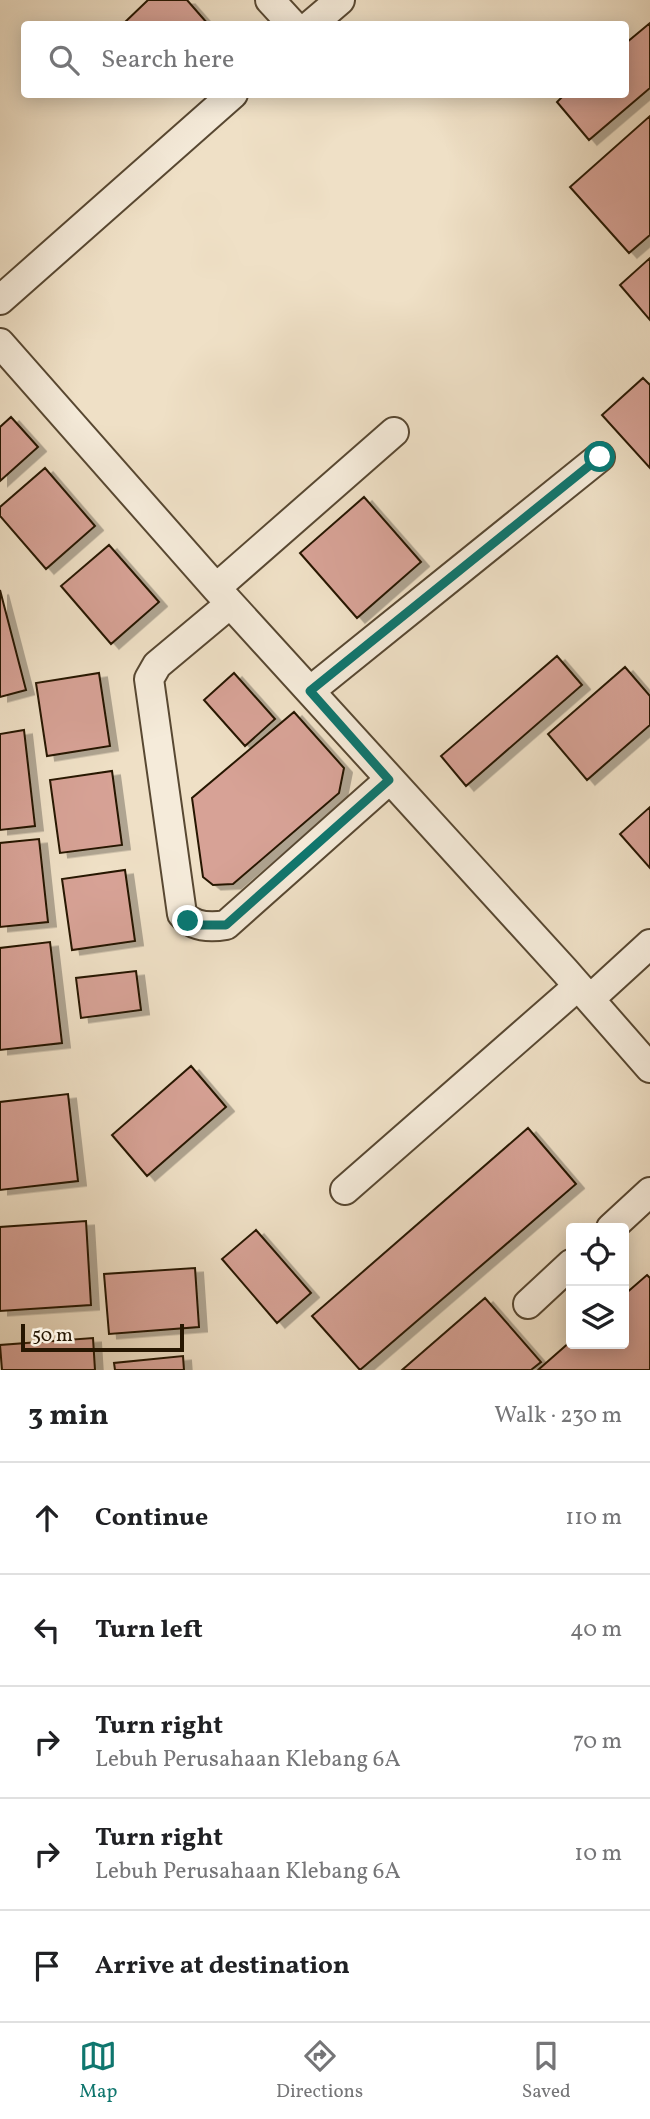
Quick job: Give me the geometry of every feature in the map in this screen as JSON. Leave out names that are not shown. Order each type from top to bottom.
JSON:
[{"type":"street","points":[[270,0],[289,21]]},
{"type":"street","points":[[316,21],[340,0]]},
{"type":"street","points":[[0,300],[228,98]]},
{"type":"street","points":[[0,344],[223,596],[650,1068]]},
{"type":"street","points":[[389,780],[226,925],[195,925],[182,914],[149,679],[157,665],[223,596],[394,432]]},
{"type":"street","points":[[310,691],[600,457]]},
{"type":"street","points":[[345,1190],[584,993],[650,944]]},
{"type":"street","points":[[616,1223],[650,1192]]},
{"type":"street","points":[[528,1304],[566,1270]]},
{"type":"building","points":[[148,0],[187,0],[205,21],[126,21]]},
{"type":"building","points":[[650,23],[650,88],[589,140],[557,102],[561,98],[629,98],[629,40]]},
{"type":"building","points":[[650,116],[650,235],[629,253],[570,187]]},
{"type":"building","points":[[650,258],[650,320],[620,285]]},
{"type":"building","points":[[643,378],[650,385],[650,468],[602,415]]},
{"type":"building","points":[[11,417],[38,447],[0,481],[0,427]]},
{"type":"building","points":[[45,468],[95,526],[46,569],[0,516],[0,507]]},
{"type":"building","points":[[364,497],[421,562],[357,618],[300,553]]},
{"type":"building","points":[[109,545],[159,602],[111,644],[61,586]]},
{"type":"building","points":[[0,590],[26,690],[0,697]]},
{"type":"building","points":[[557,656],[582,685],[466,786],[441,756]]},
{"type":"building","points":[[625,667],[650,696],[650,725],[587,780],[548,734]]},
{"type":"building","points":[[99,673],[110,746],[47,756],[36,683]]},
{"type":"building","points":[[234,673],[275,719],[245,746],[204,700]]},
{"type":"building","points":[[294,712],[344,768],[339,793],[233,884],[213,885],[203,877],[192,798]]},
{"type":"building","points":[[24,730],[35,826],[0,830],[0,734]]},
{"type":"building","points":[[112,771],[122,845],[60,853],[50,780]]},
{"type":"building","points":[[650,807],[650,868],[620,834]]},
{"type":"building","points":[[39,839],[48,922],[0,927],[0,843]]},
{"type":"building","points":[[125,870],[135,941],[72,950],[62,879]]},
{"type":"building","points":[[50,942],[62,1043],[0,1050],[0,948]]},
{"type":"building","points":[[136,971],[141,1010],[81,1018],[76,978]]},
{"type":"building","points":[[191,1066],[226,1107],[147,1176],[112,1135]]},
{"type":"building","points":[[68,1094],[78,1181],[0,1190],[0,1102]]},
{"type":"building","points":[[528,1128],[576,1184],[360,1370],[312,1316]]},
{"type":"building","points":[[86,1221],[91,1305],[0,1311],[0,1227]]},
{"type":"building","points":[[256,1230],[311,1293],[277,1323],[222,1259]]},
{"type":"building","points":[[195,1268],[199,1327],[109,1334],[104,1274]]},
{"type":"building","points":[[647,1275],[650,1278],[650,1370],[538,1370],[566,1345],[566,1349],[629,1349],[629,1291]]},
{"type":"building","points":[[485,1298],[541,1362],[531,1370],[402,1370]]},
{"type":"building","points":[[93,1338],[95,1370],[2,1370],[0,1345]]},
{"type":"building","points":[[183,1356],[184,1370],[115,1370],[114,1363]]},
{"type":"route","points":[[188,921],[195,925],[226,925],[389,780],[310,691],[600,457]]}]
